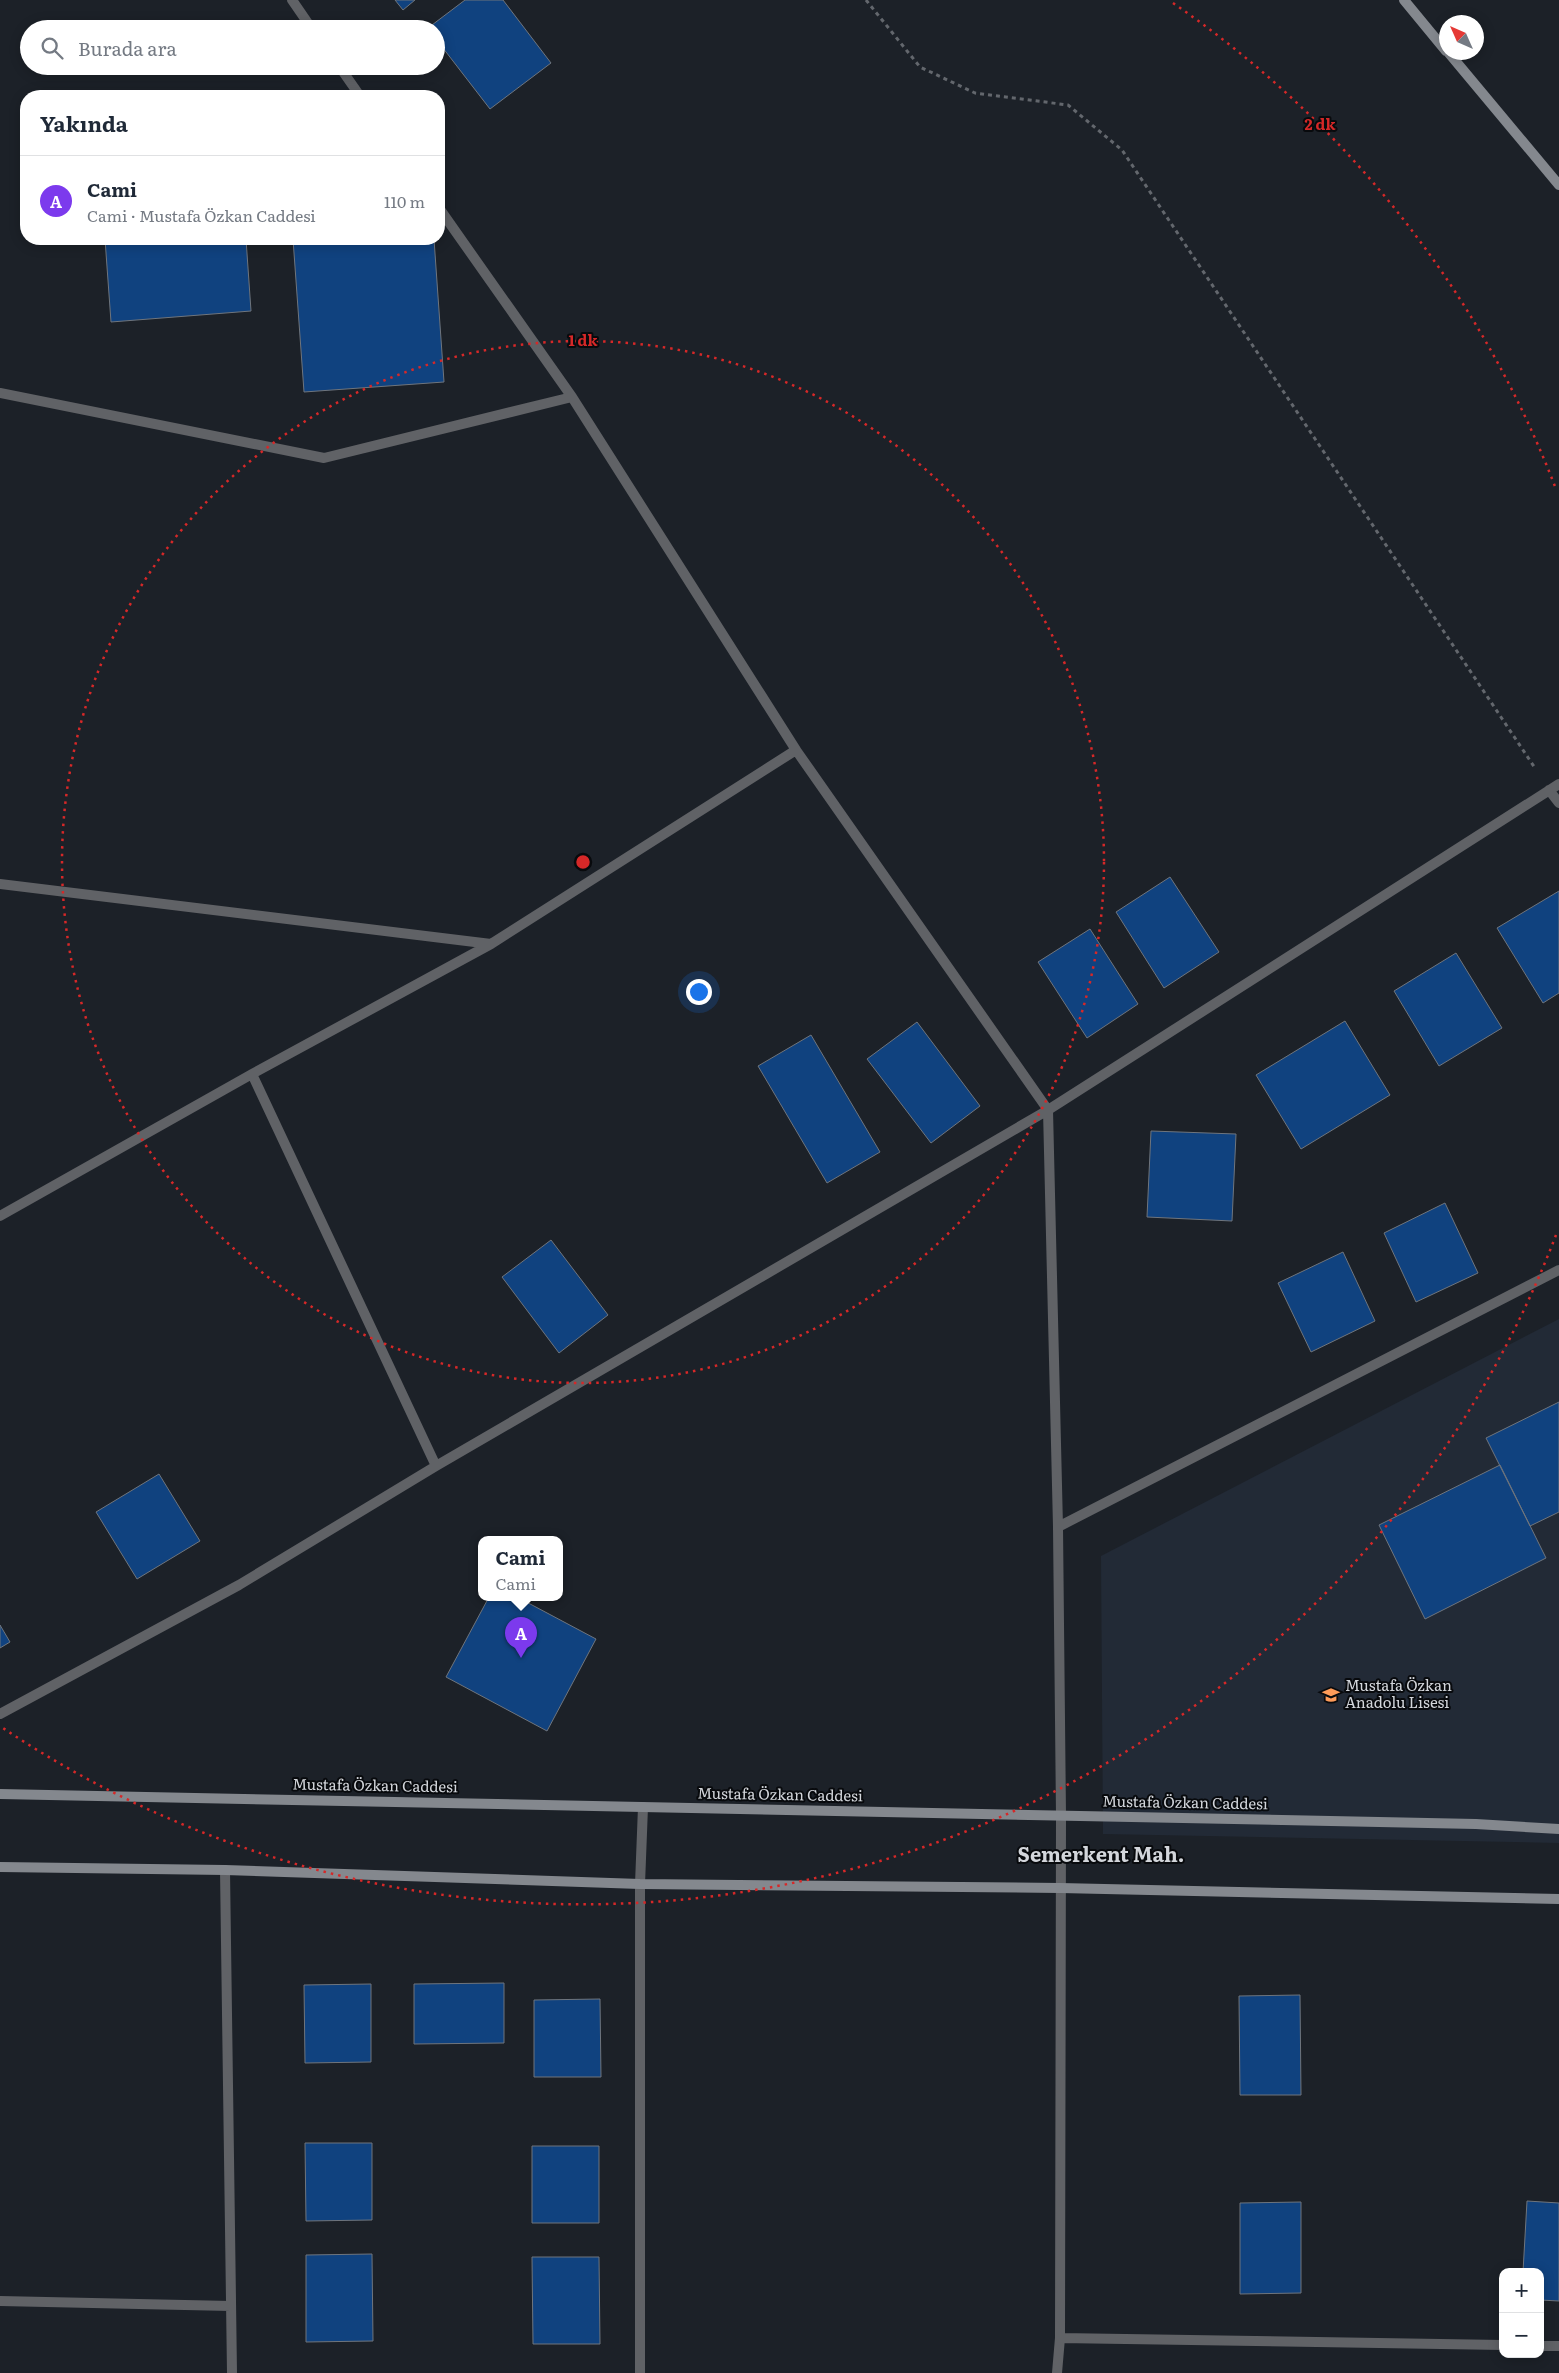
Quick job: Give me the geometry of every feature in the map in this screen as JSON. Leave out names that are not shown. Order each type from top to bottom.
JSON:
[{"type":"main road","points":[[1404,0],[1439,42]]},
{"type":"main road","points":[[1454,60],[1559,186]]},
{"type":"main road","name":"Mustafa Özkan Caddesi","points":[[0,1794],[1476,1824],[1559,1829]]},
{"type":"main road","points":[[0,1867],[225,1870],[640,1884],[1060,1888],[1559,1899]]},
{"type":"street","points":[[292,0],[306,20]]},
{"type":"street","points":[[345,75],[356,90]]},
{"type":"street","points":[[445,217],[572,397],[796,750],[1048,1110],[1058,1527],[1061,1816],[1060,2338],[1057,2373]]},
{"type":"street","points":[[0,393],[324,458],[572,397]]},
{"type":"street","points":[[0,1216],[252,1074],[491,944],[796,750]]},
{"type":"street","points":[[0,1714],[239,1585],[436,1466],[1048,1110],[1559,784]]},
{"type":"street","points":[[1549,790],[1559,803]]},
{"type":"street","points":[[0,884],[491,944]]},
{"type":"street","points":[[252,1074],[436,1466]]},
{"type":"street","points":[[1058,1527],[1559,1270]]},
{"type":"street","points":[[640,2373],[640,1884],[643,1807]]},
{"type":"street","points":[[225,1870],[232,2373]]},
{"type":"street","points":[[0,2301],[231,2306]]},
{"type":"street","points":[[1060,2338],[1499,2345]]},
{"type":"street","points":[[1544,2346],[1559,2346]]},
{"type":"path","points":[[866,0],[920,67],[975,93],[1068,105],[1122,150],[1549,790]]},
{"type":"shaded area","name":"Mustafa Özkan Anadolu Lisesi","points":[[1559,1319],[1559,1843],[1103,1834],[1101,1556]]},
{"type":"building","points":[[395,0],[415,0],[403,10]]},
{"type":"building","points":[[465,0],[503,0],[551,63],[490,109],[445,51],[445,20],[439,20]]},
{"type":"building","points":[[105,245],[246,245],[251,311],[111,322]]},
{"type":"building","points":[[293,245],[434,245],[444,382],[304,392]]},
{"type":"building","points":[[1170,877],[1219,952],[1164,988],[1116,912]]},
{"type":"building","points":[[1559,891],[1559,993],[1543,1003],[1497,928]]},
{"type":"building","points":[[1090,929],[1138,1004],[1087,1038],[1038,962]]},
{"type":"building","points":[[1456,953],[1502,1028],[1439,1066],[1394,991]]},
{"type":"building","points":[[1345,1021],[1390,1095],[1301,1149],[1256,1075]]},
{"type":"building","points":[[917,1022],[980,1106],[931,1143],[867,1059]]},
{"type":"building","points":[[811,1035],[880,1152],[827,1183],[758,1066]]},
{"type":"building","points":[[1151,1131],[1236,1134],[1232,1221],[1147,1217]]},
{"type":"building","points":[[1445,1203],[1478,1273],[1416,1302],[1384,1233]]},
{"type":"building","points":[[551,1240],[608,1315],[559,1353],[502,1277]]},
{"type":"building","points":[[1343,1252],[1375,1321],[1311,1352],[1278,1283]]},
{"type":"building","points":[[1559,1402],[1559,1512],[1530,1526],[1486,1438]]},
{"type":"building","points":[[1500,1465],[1546,1558],[1425,1619],[1379,1525]]},
{"type":"building","points":[[159,1474],[200,1541],[137,1579],[96,1512]]},
{"type":"building","points":[[487,1601],[525,1601],[596,1639],[547,1731],[446,1677]]},
{"type":"building","points":[[0,1625],[10,1642],[0,1648]]},
{"type":"building","points":[[504,1983],[504,2043],[414,2044],[414,1984]]},
{"type":"building","points":[[371,1984],[371,2062],[305,2063],[304,1985]]},
{"type":"building","points":[[1300,1995],[1301,2095],[1240,2095],[1239,1996]]},
{"type":"building","points":[[600,1999],[601,2077],[534,2077],[534,2000]]},
{"type":"building","points":[[305,2143],[372,2143],[372,2220],[306,2221]]},
{"type":"building","points":[[532,2146],[599,2146],[599,2223],[532,2223]]},
{"type":"building","points":[[1527,2201],[1559,2203],[1559,2301],[1544,2300],[1544,2268],[1523,2268]]},
{"type":"building","points":[[1301,2202],[1301,2293],[1240,2294],[1240,2203]]},
{"type":"building","points":[[372,2254],[373,2341],[306,2342],[306,2255]]},
{"type":"building","points":[[532,2257],[599,2257],[600,2344],[533,2344]]},
{"type":"place","name":"Cami","points":[[521,1658]]},
{"type":"place","name":"Mustafa Özkan Anadolu Lisesi","points":[[1331,1695]]},
{"type":"district","name":"Semerkent Mah.","points":[[1101,1855]]}]
